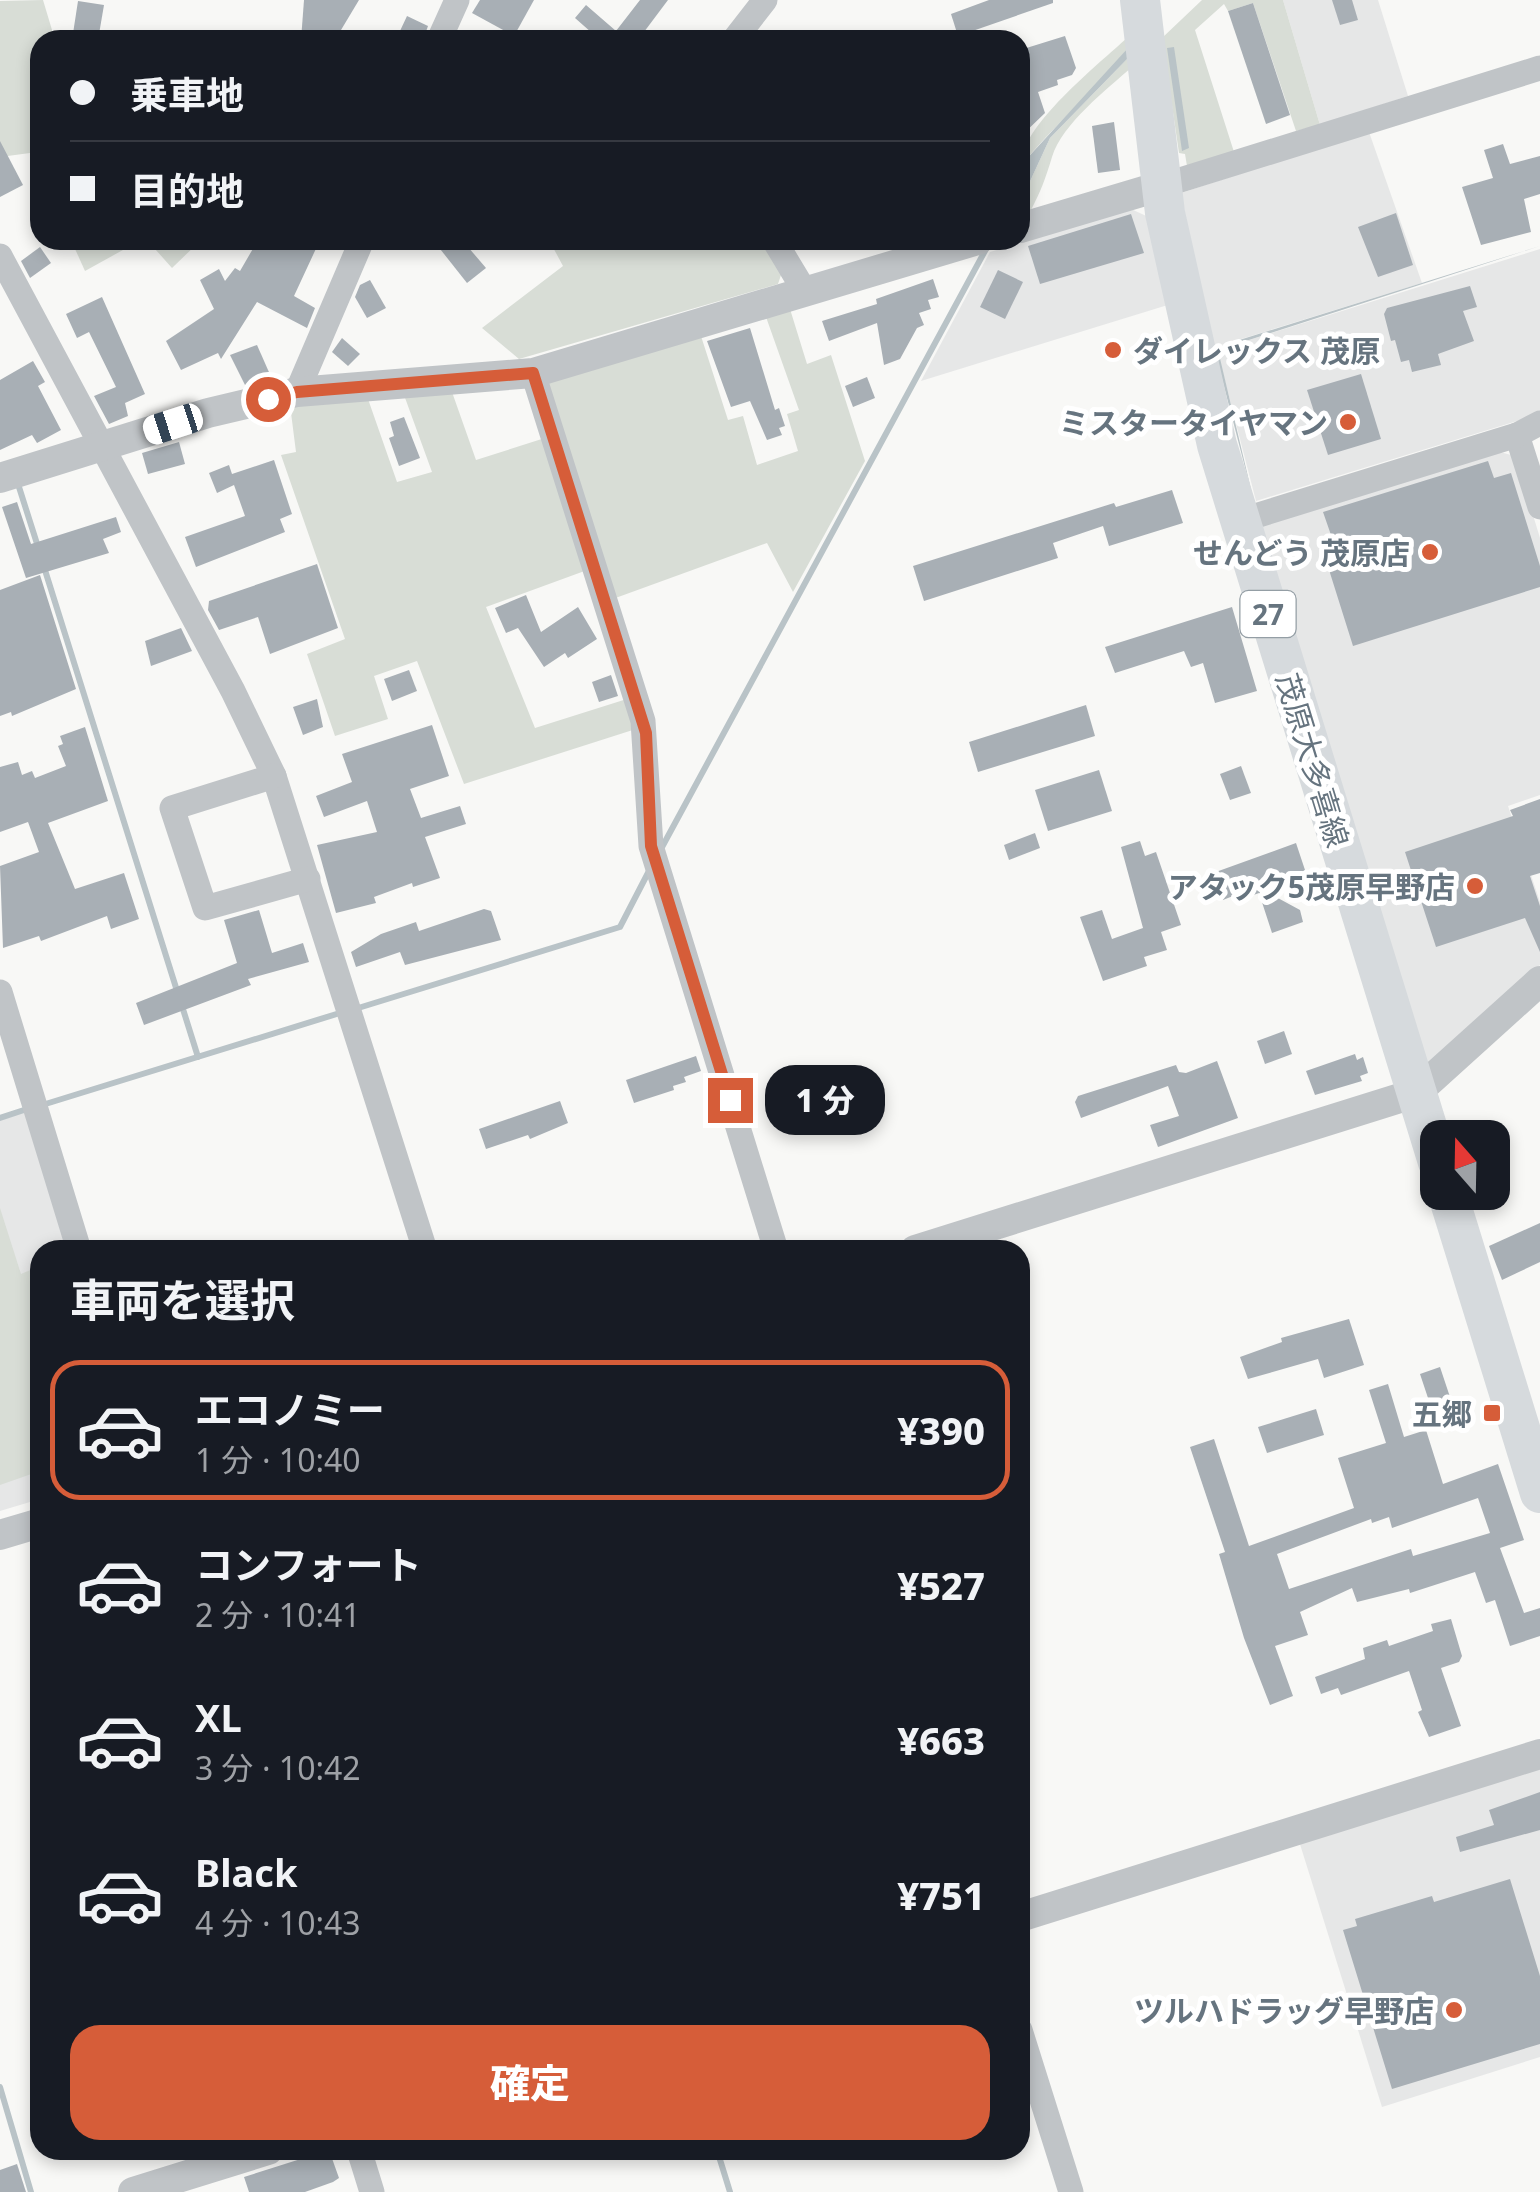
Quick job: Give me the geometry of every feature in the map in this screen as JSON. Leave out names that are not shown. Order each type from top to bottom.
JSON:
[{"type":"main road","name":"茂原大多喜線","points":[[1143,26],[1161,186],[1197,360],[1240,521],[1425,1120]]},
{"type":"main road","points":[[1453,1210],[1540,1493]]},
{"type":"street","points":[[442,30],[456,0]]},
{"type":"street","points":[[742,30],[765,0]]},
{"type":"street","points":[[1030,225],[1540,68]]},
{"type":"street","points":[[297,392],[358,250]]},
{"type":"street","points":[[780,250],[804,290]]},
{"type":"street","points":[[0,478],[208,413],[297,392],[533,373],[943,250]]},
{"type":"street","points":[[0,256],[274,776],[422,1240]]},
{"type":"street","points":[[533,373],[646,733],[651,846],[773,1240]]},
{"type":"street","points":[[1240,521],[1528,429],[1540,507]]},
{"type":"street","points":[[274,776],[172,808],[205,908],[308,879]]},
{"type":"street","points":[[946,1240],[1416,1092],[1540,981]]},
{"type":"street","points":[[0,992],[77,1240]]},
{"type":"street","points":[[0,1535],[30,1526]]},
{"type":"street","points":[[1030,1914],[1540,1754]]},
{"type":"street","points":[[1030,2061],[1072,2192]]},
{"type":"street","points":[[133,2192],[236,2160]]},
{"type":"street","points":[[362,2160],[372,2192]]},
{"type":"shaded area","points":[[43,0],[52,30],[30,30],[30,153],[0,157],[0,1]]},
{"type":"shaded area","points":[[1202,0],[1283,0],[1320,125],[1296,131],[1253,3],[1228,11],[1224,4],[1195,30],[1234,152],[1187,166],[1185,154],[1179,153],[1162,38]]},
{"type":"shaded area","points":[[1283,0],[1378,0],[1408,96],[1320,125]]},
{"type":"shaded area","points":[[1128,37],[1128,48],[1030,155],[1033,133],[1081,80]]},
{"type":"shaded area","points":[[1174,47],[1189,148],[1182,151],[1167,48]]},
{"type":"shaded area","points":[[1128,48],[1130,56],[1050,138],[1030,181],[1030,155]]},
{"type":"shaded area","points":[[1130,56],[1132,67],[1065,132],[1030,210],[1030,181],[1050,138]]},
{"type":"shaded area","points":[[1369,132],[1422,283],[1212,348],[1181,193]]},
{"type":"shaded area","points":[[1131,209],[1155,220],[1171,304],[921,381],[990,252],[1030,250],[1030,240]]},
{"type":"shaded area","points":[[1540,246],[1218,350],[1254,502],[1214,348]]},
{"type":"shaded area","points":[[1540,249],[1540,414],[1256,501],[1217,350]]},
{"type":"shaded area","points":[[76,250],[123,250],[85,271]]},
{"type":"shaded area","points":[[156,250],[191,250],[172,268]]},
{"type":"shaded area","points":[[554,250],[774,250],[784,266],[778,284],[519,359],[482,328],[563,266]]},
{"type":"shaded area","points":[[790,309],[807,364],[831,355],[865,461],[793,592],[767,543],[610,600],[548,383],[701,336],[728,420],[743,416],[757,465],[798,451],[787,414],[799,410],[766,317]]},
{"type":"shaded area","points":[[452,392],[476,460],[548,437],[590,569],[486,607],[535,728],[630,698],[639,728],[464,784],[417,661],[374,676],[388,719],[335,736],[307,654],[345,639],[281,455],[296,452],[290,405],[368,399],[397,482],[432,472],[404,395]]},
{"type":"shaded area","points":[[1496,451],[1515,456],[1540,538],[1540,795],[1508,806],[1540,902],[1540,965],[1428,1066],[1259,526]]},
{"type":"shaded area","points":[[29,1109],[68,1240],[30,1240],[30,1502],[0,1511],[0,1118]]},
{"type":"shaded area","points":[[0,1208],[21,1274],[30,1270],[30,1474],[0,1485]]},
{"type":"shaded area","points":[[1540,1765],[1540,2057],[1382,2107],[1299,1841]]},
{"type":"building","points":[[304,0],[359,0],[341,30],[302,30]]},
{"type":"building","points":[[480,0],[534,0],[517,30],[503,30],[472,13]]},
{"type":"building","points":[[640,0],[668,0],[646,30],[617,30]]},
{"type":"building","points":[[989,0],[1053,0],[975,30],[956,30],[951,14]]},
{"type":"building","points":[[1332,0],[1352,0],[1358,20],[1340,25]]},
{"type":"building","points":[[78,1],[104,5],[100,30],[74,30]]},
{"type":"building","points":[[1253,3],[1290,115],[1266,124],[1228,11]]},
{"type":"building","points":[[586,5],[615,30],[589,30],[575,18]]},
{"type":"building","points":[[407,16],[428,26],[427,30],[400,30]]},
{"type":"building","points":[[1065,36],[1076,68],[1072,75],[1057,80],[1058,85],[1038,92],[1045,113],[1030,127],[1030,47]]},
{"type":"building","points":[[1114,122],[1120,170],[1098,173],[1092,126]]},
{"type":"building","points":[[0,141],[23,185],[0,197]]},
{"type":"building","points":[[1503,144],[1510,164],[1540,156],[1540,194],[1524,199],[1531,232],[1481,245],[1462,187],[1493,178],[1484,150]]},
{"type":"building","points":[[1396,213],[1413,265],[1378,277],[1358,227]]},
{"type":"building","points":[[1131,214],[1144,253],[1040,284],[1030,245]]},
{"type":"building","points":[[42,250],[51,263],[30,278],[21,261]]},
{"type":"building","points":[[252,250],[315,250],[294,296],[315,308],[307,328],[257,302],[221,359],[218,353],[181,370],[166,341],[214,309],[200,280],[219,269],[225,281],[235,268],[240,271]]},
{"type":"building","points":[[441,250],[471,250],[486,268],[467,283]]},
{"type":"building","points":[[998,270],[1023,282],[1005,319],[980,307]]},
{"type":"building","points":[[933,279],[939,297],[928,300],[931,309],[919,313],[924,325],[917,328],[900,359],[884,365],[877,323],[829,341],[822,321],[877,304],[876,299]]},
{"type":"building","points":[[370,280],[386,308],[367,318],[355,297],[360,285]]},
{"type":"building","points":[[1470,286],[1477,307],[1463,311],[1474,341],[1438,354],[1441,365],[1412,372],[1409,360],[1401,362],[1395,340],[1391,341],[1384,314],[1387,308]]},
{"type":"building","points":[[102,297],[145,394],[125,403],[128,416],[109,424],[94,396],[116,387],[89,332],[77,338],[66,314]]},
{"type":"building","points":[[750,328],[775,410],[779,408],[785,426],[779,428],[782,435],[767,440],[750,401],[731,407],[707,341]]},
{"type":"building","points":[[342,338],[360,354],[348,366],[332,352]]},
{"type":"building","points":[[257,345],[272,379],[245,385],[230,355]]},
{"type":"building","points":[[33,361],[45,382],[38,386],[61,430],[37,443],[32,435],[0,450],[0,380]]},
{"type":"building","points":[[1361,374],[1381,439],[1328,455],[1307,390]]},
{"type":"building","points":[[867,377],[875,398],[853,407],[845,386]]},
{"type":"building","points":[[404,417],[420,458],[399,466],[389,438],[394,436],[390,422]]},
{"type":"building","points":[[179,442],[185,464],[148,474],[142,453]]},
{"type":"building","points":[[274,460],[292,514],[280,519],[285,532],[196,567],[185,537],[245,516],[234,485],[217,493],[209,473],[229,465],[232,474]]},
{"type":"building","name":"せんどう 茂原店","points":[[1488,461],[1494,478],[1511,473],[1540,566],[1540,587],[1353,646],[1319,538],[1331,535],[1323,512]]},
{"type":"building","points":[[1172,490],[1183,523],[1109,546],[1103,526],[1053,543],[1058,558],[924,601],[913,566],[1114,503],[1116,507]]},
{"type":"building","points":[[17,502],[31,544],[116,517],[121,532],[103,539],[109,553],[26,578],[2,507]]},
{"type":"building","points":[[317,564],[338,628],[270,654],[258,617],[219,630],[208,610],[209,601]]},
{"type":"building","points":[[40,575],[76,689],[12,716],[11,712],[0,716],[0,590]]},
{"type":"building","points":[[526,595],[541,632],[578,607],[597,639],[568,658],[565,653],[544,667],[518,628],[506,633],[495,608]]},
{"type":"building","points":[[1232,607],[1257,691],[1215,703],[1203,663],[1191,667],[1184,651],[1115,673],[1105,647]]},
{"type":"building","points":[[181,628],[192,651],[151,666],[145,641]]},
{"type":"building","points":[[409,670],[417,691],[392,701],[384,679]]},
{"type":"building","points":[[611,675],[618,696],[599,702],[592,682]]},
{"type":"building","points":[[317,699],[323,727],[303,735],[293,707]]},
{"type":"building","points":[[1086,705],[1095,736],[978,772],[969,742]]},
{"type":"building","points":[[432,725],[449,776],[410,789],[421,818],[460,806],[466,824],[425,837],[440,878],[413,887],[412,883],[374,897],[376,903],[336,913],[317,845],[377,832],[367,801],[324,817],[316,796],[352,782],[342,754]]},
{"type":"building","points":[[85,727],[108,801],[48,823],[75,889],[124,873],[139,919],[111,929],[107,916],[41,941],[39,936],[3,948],[0,866],[39,852],[28,822],[0,832],[0,767],[18,762],[22,775],[32,771],[35,778],[66,766],[58,746],[63,744],[60,736]]},
{"type":"building","points":[[1241,766],[1251,793],[1230,800],[1220,774]]},
{"type":"building","points":[[1099,770],[1112,811],[1048,831],[1035,790]]},
{"type":"building","name":"アタック5茂原早野店","points":[[1540,799],[1540,873],[1530,876],[1540,906],[1540,952],[1525,918],[1436,947],[1405,852],[1513,816],[1510,810]]},
{"type":"building","points":[[1035,833],[1040,848],[1009,860],[1004,845]]},
{"type":"building","points":[[1140,841],[1145,856],[1156,852],[1181,925],[1161,932],[1167,950],[1144,957],[1147,966],[1103,981],[1080,917],[1102,910],[1112,939],[1143,928],[1121,847]]},
{"type":"building","points":[[1296,843],[1307,876],[1265,891],[1300,910],[1303,922],[1272,933],[1259,893],[1245,898],[1243,892],[1223,900],[1213,873]]},
{"type":"building","points":[[484,909],[491,911],[501,940],[405,965],[400,952],[356,967],[351,952],[381,934],[416,922],[419,931]]},
{"type":"building","points":[[259,910],[272,953],[303,943],[309,962],[248,979],[251,985],[144,1025],[136,1003],[237,963],[224,920]]},
{"type":"building","points":[[1284,1031],[1292,1054],[1265,1064],[1257,1041]]},
{"type":"building","points":[[1355,1054],[1357,1060],[1363,1057],[1368,1073],[1360,1076],[1362,1081],[1315,1095],[1306,1071]]},
{"type":"building","points":[[696,1056],[701,1071],[684,1077],[686,1082],[673,1086],[674,1090],[634,1103],[626,1080]]},
{"type":"building","points":[[1217,1061],[1238,1118],[1158,1147],[1150,1125],[1179,1116],[1168,1086],[1081,1118],[1075,1102],[1078,1096],[1176,1065],[1179,1072],[1186,1073]]},
{"type":"building","points":[[560,1101],[568,1123],[530,1139],[528,1135],[486,1149],[479,1129]]},
{"type":"building","points":[[1540,1223],[1540,1262],[1502,1280],[1489,1246]]},
{"type":"building","points":[[1349,1319],[1364,1365],[1324,1378],[1318,1359],[1248,1379],[1240,1357],[1282,1342],[1281,1338]]},
{"type":"building","points":[[1440,1367],[1450,1397],[1430,1404],[1420,1374]]},
{"type":"building","points":[[1388,1384],[1404,1437],[1426,1430],[1443,1484],[1498,1464],[1524,1540],[1500,1548],[1524,1613],[1540,1608],[1540,1636],[1510,1646],[1495,1600],[1486,1603],[1475,1572],[1410,1593],[1409,1589],[1357,1602],[1352,1588],[1300,1612],[1308,1635],[1275,1646],[1293,1696],[1270,1705],[1244,1638],[1219,1554],[1225,1552],[1190,1447],[1214,1439],[1249,1546],[1354,1508],[1338,1458],[1386,1443],[1369,1390]],"holes":[[[1478,1498],[1490,1533],[1413,1556],[1411,1549],[1289,1589],[1277,1554],[1371,1519],[1372,1523],[1389,1517],[1392,1528]]]},
{"type":"building","points":[[1316,1409],[1324,1435],[1267,1453],[1258,1427]]},
{"type":"building","points":[[1451,1619],[1462,1656],[1459,1662],[1441,1668],[1461,1726],[1429,1737],[1418,1712],[1422,1710],[1409,1671],[1341,1695],[1338,1688],[1321,1694],[1315,1677],[1365,1659],[1363,1648],[1387,1640],[1389,1646],[1433,1631],[1431,1624]]},
{"type":"building","points":[[1540,1792],[1540,1830],[1460,1852],[1456,1837],[1494,1825],[1489,1810]]},
{"type":"building","name":"ツルハドラッグ早野店","points":[[1510,1879],[1540,1976],[1540,2044],[1392,2089],[1343,1930],[1357,1926],[1355,1919],[1432,1896],[1434,1902]]},
{"type":"building","points":[[298,2160],[333,2160],[339,2178],[305,2192],[249,2192],[244,2177]]},
{"type":"building","points":[[17,2164],[26,2192],[0,2192],[0,2170]]},
{"type":"waterway","points":[[661,849],[985,250]]},
{"type":"waterway","points":[[19,487],[39,550]]},
{"type":"waterway","points":[[44,567],[178,994]]},
{"type":"waterway","points":[[355,1009],[620,927],[650,869]]},
{"type":"waterway","points":[[182,1006],[198,1057]]},
{"type":"waterway","points":[[39,1106],[343,1012]]},
{"type":"waterway","points":[[0,1118],[27,1109]]},
{"type":"waterway","points":[[0,2087],[31,2192]]},
{"type":"waterway","points":[[720,2160],[730,2192]]},
{"type":"place","name":"ダイレックス 茂原","points":[[1113,350]]},
{"type":"place","name":"ミスタータイヤマン","points":[[1348,422]]},
{"type":"place","name":"せんどう 茂原店","points":[[1430,552]]},
{"type":"place","name":"アタック5茂原早野店","points":[[1475,886]]},
{"type":"place","name":"五郷","points":[[1492,1413]]},
{"type":"place","name":"ツルハドラッグ早野店","points":[[1454,2010]]},
{"type":"route","points":[[268,399],[297,392],[533,373],[646,733],[651,846],[730,1100]]}]
